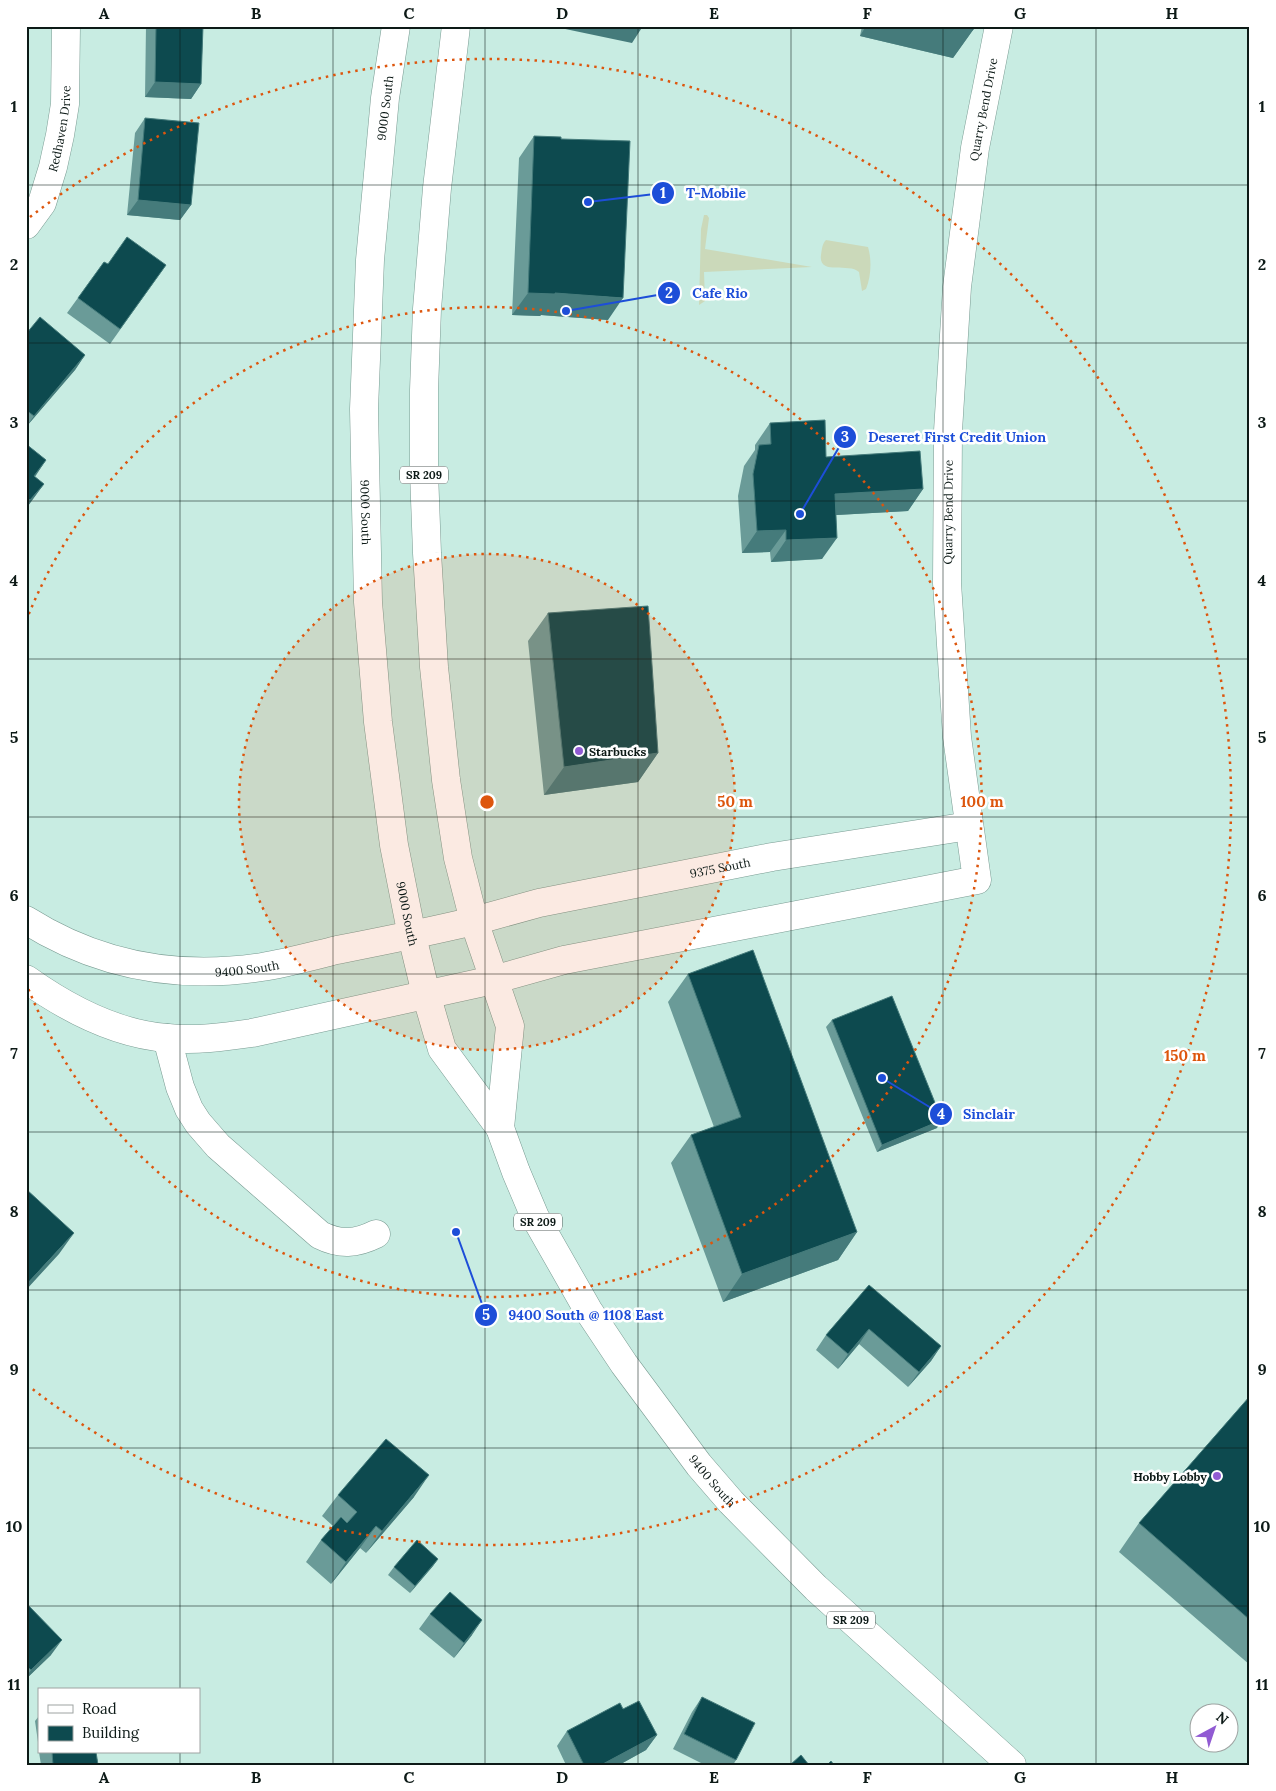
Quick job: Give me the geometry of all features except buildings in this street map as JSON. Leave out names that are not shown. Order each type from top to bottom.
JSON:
[{"type":"main road","name":"Redhaven Drive","points":[[26,225],[42,203],[60,135],[64,104],[66,26]]},
{"type":"main road","name":"9000 South","points":[[396,26],[385,98],[370,260],[364,409],[368,602],[378,722],[394,845],[412,936],[426,994]]},
{"type":"main road","name":"SR 209","points":[[456,26],[431,248],[424,381],[424,472],[434,667],[446,780],[458,858],[474,921],[493,980]]},
{"type":"main road","name":"Quarry Bend Drive","points":[[493,980],[564,960],[977,880],[957,737],[946,583],[948,431],[957,287],[973,157],[1000,26]]},
{"type":"main road","name":"9375 South","points":[[474,921],[539,903],[772,857],[969,826]]},
{"type":"main road","name":"9400 South","points":[[26,920],[55,937],[95,954],[142,967],[175,972],[204,972],[263,966],[412,936],[474,921]]},
{"type":"main road","points":[[26,979],[75,1010],[103,1022],[134,1033],[167,1038],[215,1038],[252,1033],[493,980]]},
{"type":"main road","name":"9400 South","points":[[493,980],[510,1026],[500,1128]]},
{"type":"main road","name":"9400 South","points":[[426,994],[442,1049],[500,1128],[535,1217],[588,1310],[639,1386],[699,1466],[731,1502],[816,1588],[1012,1765]]},
{"type":"main road","points":[[167,1038],[180,1087],[189,1109],[198,1123],[218,1146],[320,1235],[342,1243],[354,1243],[376,1234]]},
{"type":"green space","points":[[704,215],[707,215],[709,218],[705,249],[812,267],[704,272],[705,301],[699,305],[701,229]]},
{"type":"green space","points":[[826,240],[868,247],[870,268],[866,289],[862,291],[859,272],[854,269],[824,265],[821,261],[821,255]]},
{"type":"place","name":"T-Mobile","points":[[588,202]]},
{"type":"place","name":"Cafe Rio","points":[[566,311]]},
{"type":"place","name":"Deseret First Credit Union","points":[[800,514]]},
{"type":"place","name":"Starbucks","points":[[579,751]]},
{"type":"place","name":"Sinclair","points":[[882,1078]]},
{"type":"place","name":"9400 South @ 1108 East","points":[[456,1232]]},
{"type":"place","name":"Hobby Lobby","points":[[1217,1476]]}]
